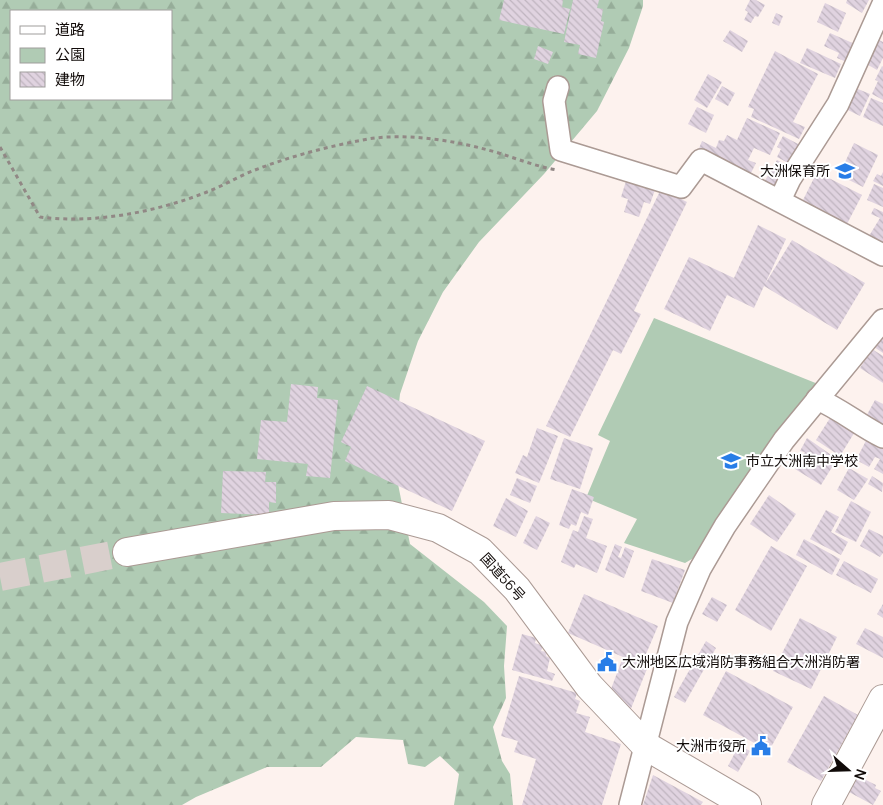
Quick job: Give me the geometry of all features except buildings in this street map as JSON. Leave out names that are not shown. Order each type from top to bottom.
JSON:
[{"type":"main road","name":"国道56号","points":[[127,552],[334,516],[389,515],[438,528],[480,551],[517,589],[589,686],[646,746],[747,805]]},
{"type":"main road","points":[[826,805],[883,699]]},
{"type":"street","points":[[780,200],[790,179],[838,104],[877,31],[883,4]]},
{"type":"street","points":[[558,88],[554,101],[562,150],[681,187],[701,160],[883,255]]},
{"type":"street","points":[[630,805],[677,622],[700,569],[725,526],[778,448],[883,320]]},
{"type":"street","points":[[817,399],[838,408],[865,428],[883,438]]},
{"type":"path","points":[[0,147],[40,217],[62,220],[131,214],[207,192],[254,170],[293,157],[369,139],[418,138],[488,150],[538,167],[566,171]]},
{"type":"green space","points":[[0,0],[643,0],[643,6],[629,48],[597,111],[544,174],[479,242],[443,292],[418,341],[400,394],[393,459],[410,544],[484,602],[507,626],[504,666],[506,698],[493,727],[502,761],[510,774],[513,805],[454,805],[459,774],[440,756],[425,767],[408,764],[403,740],[356,737],[321,767],[267,767],[196,797],[182,805],[0,805]]},
{"type":"green space","points":[[654,318],[823,386],[704,552],[685,563],[624,543],[637,519],[586,498],[610,441],[598,435]]},
{"type":"tunnel","points":[[0,577],[127,552]]},
{"type":"place","name":"大洲保育所","points":[[845,171]]},
{"type":"place","name":"市立大洲南中学校","points":[[731,461]]},
{"type":"place","name":"大洲地区広域消防事務組合大洲消防署","points":[[607,662]]},
{"type":"place","name":"大洲市役所","points":[[761,746]]}]
